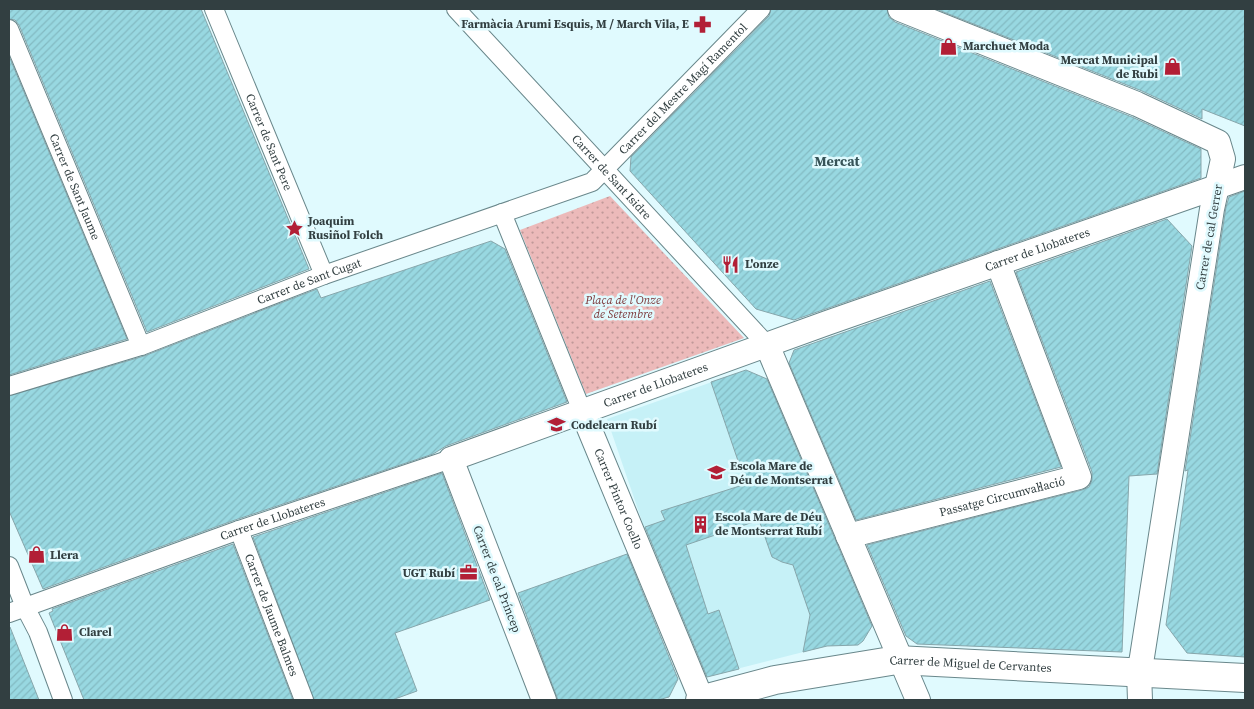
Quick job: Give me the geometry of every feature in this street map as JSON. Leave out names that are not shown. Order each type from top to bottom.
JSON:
[{"type":"street","name":"Carrer de Sant Pere","points":[[214,9],[324,275]]},
{"type":"street","name":"Carrer de Sant Isidre","points":[[456,9],[767,345]]},
{"type":"street","name":"Carrer del Mestre Magí Ramentol","points":[[605,169],[761,9]]},
{"type":"street","name":"Carrer de cal Gerrer","points":[[900,9],[1137,104],[1218,142],[1223,159],[1139,672],[1140,700]]},
{"type":"street","name":"Carrer de Sant Jaume","points":[[9,30],[141,346]]},
{"type":"street","name":"Carrer de Sant Cugat","points":[[9,386],[141,346],[324,275],[592,182],[605,169]]},
{"type":"street","name":"Carrer de Llobateres","points":[[17,610],[239,530],[451,459],[767,345],[1245,177]]},
{"type":"street","name":"Carrer Pintor Coello","points":[[502,214],[701,700]]},
{"type":"street","name":"Passatge Circumval·lació","points":[[848,536],[1079,478],[998,263]]},
{"type":"street","points":[[767,345],[918,700]]},
{"type":"street","name":"Carrer de cal Príncep","points":[[451,459],[544,700]]},
{"type":"street","name":"Carrer de Jaume Balmes","points":[[239,530],[304,700]]},
{"type":"street","points":[[9,566],[17,610],[38,632],[63,700]]},
{"type":"street","name":"Carrer de Miguel de Cervantes","points":[[701,700],[775,680],[902,661],[1245,678]]},
{"type":"shaded area","name":"Escola Mare de Déu de Montserrat","points":[[746,370],[768,380],[868,626],[867,635],[858,645],[827,646],[705,677],[644,527],[607,419]]},
{"type":"green space","name":"Plaça de l'Onze de Setembre","points":[[610,196],[744,338],[586,394],[520,230]]},
{"type":"building","points":[[9,9],[201,9],[309,269],[147,332],[19,25],[15,20],[9,19]]},
{"type":"building","points":[[771,9],[887,9],[889,17],[895,22],[1132,117],[1201,149],[1201,178],[794,320],[756,309],[630,171],[631,157],[769,16]]},
{"type":"building","name":"Mercat Municipal de Rubi","points":[[936,9],[1245,9],[1245,126],[1202,109],[1202,119],[1142,91]]},
{"type":"building","points":[[9,56],[127,339],[9,375]]},
{"type":"building","points":[[1245,191],[1245,657],[1187,653],[1166,625],[1188,470],[1185,471],[1226,207],[1229,197]]},
{"type":"building","points":[[1167,219],[1192,246],[1157,474],[1129,476],[1122,652],[917,644],[906,636],[867,545],[1082,490],[1089,487],[1092,480],[1092,472],[1016,272]]},
{"type":"building","points":[[491,241],[505,249],[567,402],[446,446],[433,454],[235,520],[43,589],[9,511],[9,396],[144,356],[317,289],[321,298]]},
{"type":"building","points":[[990,281],[1061,467],[856,520],[789,363],[794,350]]},
{"type":"building","name":"Escola Mare de Déu de Montserrat Rubí","points":[[746,370],[767,379],[872,626],[863,641],[858,645],[827,646],[803,652],[810,615],[793,565],[772,557],[759,520],[686,545],[708,614],[719,610],[739,669],[707,677],[645,527],[665,520],[661,511],[746,484],[711,382]]},
{"type":"building","points":[[442,473],[490,600],[395,633],[417,691],[392,700],[314,700],[253,537]]},
{"type":"building","points":[[233,544],[293,700],[84,700],[49,613],[53,611],[52,609]]},
{"type":"building","points":[[627,554],[678,679],[669,697],[658,700],[558,700],[518,593]]},
{"type":"building","points":[[10,627],[39,700],[9,700]]},
{"type":"place","name":"Farmàcia Arumi Esquis, M / March Vila, E","points":[[703,24]]},
{"type":"place","name":"Marchuet Moda","points":[[949,46]]},
{"type":"place","name":"Mercat Municipal de Rubi","points":[[1172,67]]},
{"type":"place","name":"Joaquim Rusiñol Folch","points":[[294,228]]},
{"type":"place","name":"L'onze","points":[[731,264]]},
{"type":"place","name":"Codelearn Rubí","points":[[557,425]]},
{"type":"place","name":"Escola Mare de Déu de Montserrat","points":[[716,473]]},
{"type":"place","name":"Escola Mare de Déu de Montserrat Rubí","points":[[701,524]]},
{"type":"place","name":"Llera","points":[[36,555]]},
{"type":"place","name":"UGT Rubí","points":[[469,573]]},
{"type":"place","name":"Clarel","points":[[65,632]]},
{"type":"district","name":"Mercat","points":[[837,161]]}]
